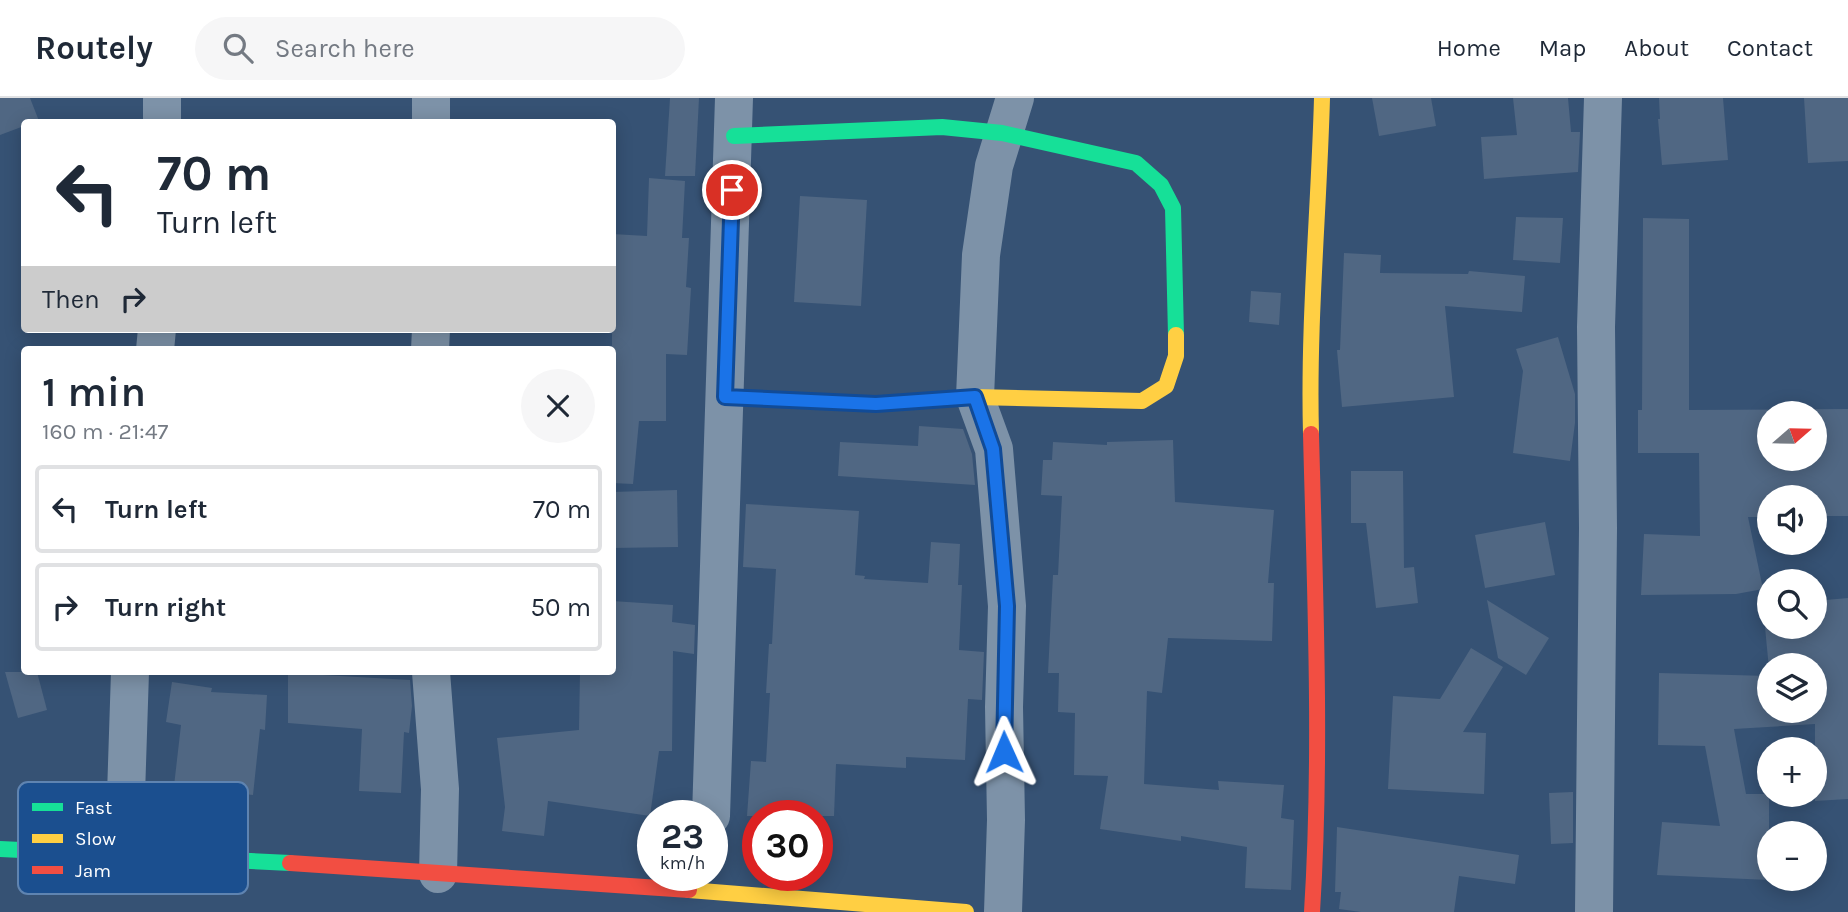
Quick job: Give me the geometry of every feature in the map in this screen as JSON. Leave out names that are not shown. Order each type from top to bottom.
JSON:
[{"type":"street","points":[[162,98],[162,119]]},
{"type":"street","points":[[430,119],[431,98]]},
{"type":"street","points":[[712,800],[734,98]]},
{"type":"street","points":[[1312,912],[1317,680],[1310,371],[1322,98]]},
{"type":"street","points":[[1594,912],[1598,528],[1596,327],[1603,98]]},
{"type":"street","points":[[725,397],[876,404],[975,397],[1142,401],[1166,386],[1176,356],[1173,208],[1161,186],[1136,163],[1009,116],[942,127],[734,136]]},
{"type":"street","points":[[1003,912],[1007,606],[993,449],[975,397],[981,255],[994,166],[1009,116]]},
{"type":"street","points":[[126,782],[130,675]]},
{"type":"street","points":[[431,675],[440,789],[438,874]]},
{"type":"street","points":[[0,849],[18,850]]},
{"type":"street","points":[[248,861],[438,874],[637,881]]},
{"type":"street","points":[[728,885],[966,912]]},
{"type":"building","points":[[0,98],[30,98],[38,119],[21,119],[21,127],[0,135]]},
{"type":"building","points":[[670,98],[699,98],[695,176],[665,176]]},
{"type":"building","points":[[1372,98],[1431,98],[1436,126],[1379,136]]},
{"type":"building","points":[[1513,98],[1568,98],[1571,132],[1580,132],[1578,172],[1484,179],[1481,137],[1517,135]]},
{"type":"building","points":[[1659,98],[1723,98],[1728,160],[1662,165]]},
{"type":"building","points":[[1804,98],[1848,98],[1848,161],[1808,163]]},
{"type":"building","points":[[649,178],[685,181],[682,238],[689,238],[686,287],[691,288],[687,355],[666,354],[666,421],[639,421],[633,484],[616,483],[616,346],[612,346],[612,333],[616,333],[616,234],[647,236]]},
{"type":"building","points":[[800,196],[867,200],[861,306],[794,302]]},
{"type":"building","points":[[1516,217],[1563,218],[1560,263],[1513,260]]},
{"type":"building","points":[[1643,218],[1689,219],[1689,410],[1757,410],[1757,471],[1827,471],[1827,409],[1848,409],[1848,516],[1827,516],[1827,485],[1757,485],[1757,517],[1748,517],[1759,569],[1757,590],[1736,594],[1641,595],[1644,534],[1700,536],[1699,453],[1638,453],[1638,410],[1642,410]]},
{"type":"building","points":[[1344,253],[1381,255],[1380,273],[1468,274],[1469,271],[1525,276],[1522,312],[1445,306],[1454,397],[1342,407],[1337,350],[1340,350]]},
{"type":"building","points":[[1251,291],[1281,293],[1279,325],[1249,322]]},
{"type":"building","points":[[1558,337],[1575,394],[1575,423],[1570,461],[1513,453],[1523,371],[1516,349]]},
{"type":"building","points":[[919,426],[963,429],[972,454],[975,485],[838,476],[840,442],[918,446]]},
{"type":"building","points":[[1173,440],[1175,502],[1274,510],[1268,583],[1274,583],[1272,641],[1168,638],[1162,693],[1147,691],[1144,784],[1219,790],[1218,781],[1284,785],[1281,818],[1294,820],[1291,890],[1245,888],[1247,847],[1181,836],[1181,841],[1100,829],[1108,776],[1074,775],[1075,713],[1058,712],[1059,673],[1048,673],[1053,575],[1058,575],[1062,496],[1041,495],[1043,460],[1052,460],[1053,442],[1107,445],[1107,442]]},
{"type":"building","points":[[1351,471],[1403,471],[1404,568],[1414,567],[1418,603],[1376,608],[1366,523],[1351,523]]},
{"type":"building","points":[[677,490],[678,547],[616,548],[616,492]]},
{"type":"building","points":[[746,504],[859,511],[855,575],[865,576],[864,579],[928,583],[931,542],[960,544],[958,585],[962,585],[959,650],[984,652],[982,700],[968,699],[965,760],[906,757],[906,768],[836,764],[834,816],[833,800],[748,800],[751,761],[766,762],[770,693],[766,693],[776,569],[743,567]]},
{"type":"building","points":[[1545,522],[1555,575],[1485,588],[1475,535]]},
{"type":"building","points":[[1848,598],[1848,799],[1827,800],[1827,737],[1815,737],[1815,724],[1734,729],[1746,794],[1757,794],[1757,807],[1769,807],[1769,821],[1757,821],[1757,879],[1657,875],[1662,822],[1720,826],[1705,746],[1658,745],[1659,673],[1757,676],[1757,723],[1827,723],[1827,653],[1767,653],[1766,639],[1827,639],[1827,600]]},
{"type":"building","points":[[1487,600],[1549,638],[1526,675],[1498,658]]},
{"type":"building","points":[[616,601],[673,605],[672,622],[695,625],[694,654],[673,651],[672,751],[659,751],[652,800],[637,800],[637,814],[548,801],[544,836],[502,831],[505,807],[497,738],[579,730],[580,675],[616,675]]},
{"type":"building","points":[[1471,648],[1503,667],[1463,732],[1486,733],[1484,794],[1388,789],[1393,696],[1440,699]]},
{"type":"building","points":[[5,672],[38,675],[47,710],[18,718]]},
{"type":"building","points":[[288,675],[410,680],[412,706],[409,733],[404,732],[401,793],[359,791],[362,729],[288,723]]},
{"type":"building","points":[[172,682],[212,688],[211,692],[267,695],[265,730],[260,729],[253,795],[248,794],[248,782],[174,782],[181,725],[166,722]]},
{"type":"building","points":[[1573,792],[1573,843],[1551,844],[1549,793]]},
{"type":"building","points":[[1337,827],[1519,855],[1515,884],[1459,876],[1454,912],[1361,912],[1339,909],[1341,892],[1335,892]]},
{"type":"traffic: fast","points":[[734,136],[942,127],[1002,133],[1136,163],[1161,185],[1173,208],[1176,335]]},
{"type":"traffic: fast","points":[[0,849],[18,850]]},
{"type":"traffic: fast","points":[[248,861],[290,863]]},
{"type":"traffic: slow","points":[[1311,434],[1312,308],[1322,98]]},
{"type":"traffic: slow","points":[[725,397],[876,404],[975,397],[1142,401],[1166,386],[1176,356],[1176,335]]},
{"type":"traffic: slow","points":[[702,891],[966,912]]},
{"type":"traffic: jam","points":[[1311,434],[1317,733],[1312,912]]},
{"type":"traffic: jam","points":[[290,863],[637,886]]},
{"type":"route","points":[[732,190],[725,397],[876,404],[975,397],[993,449],[1007,606],[1004,752]]}]
